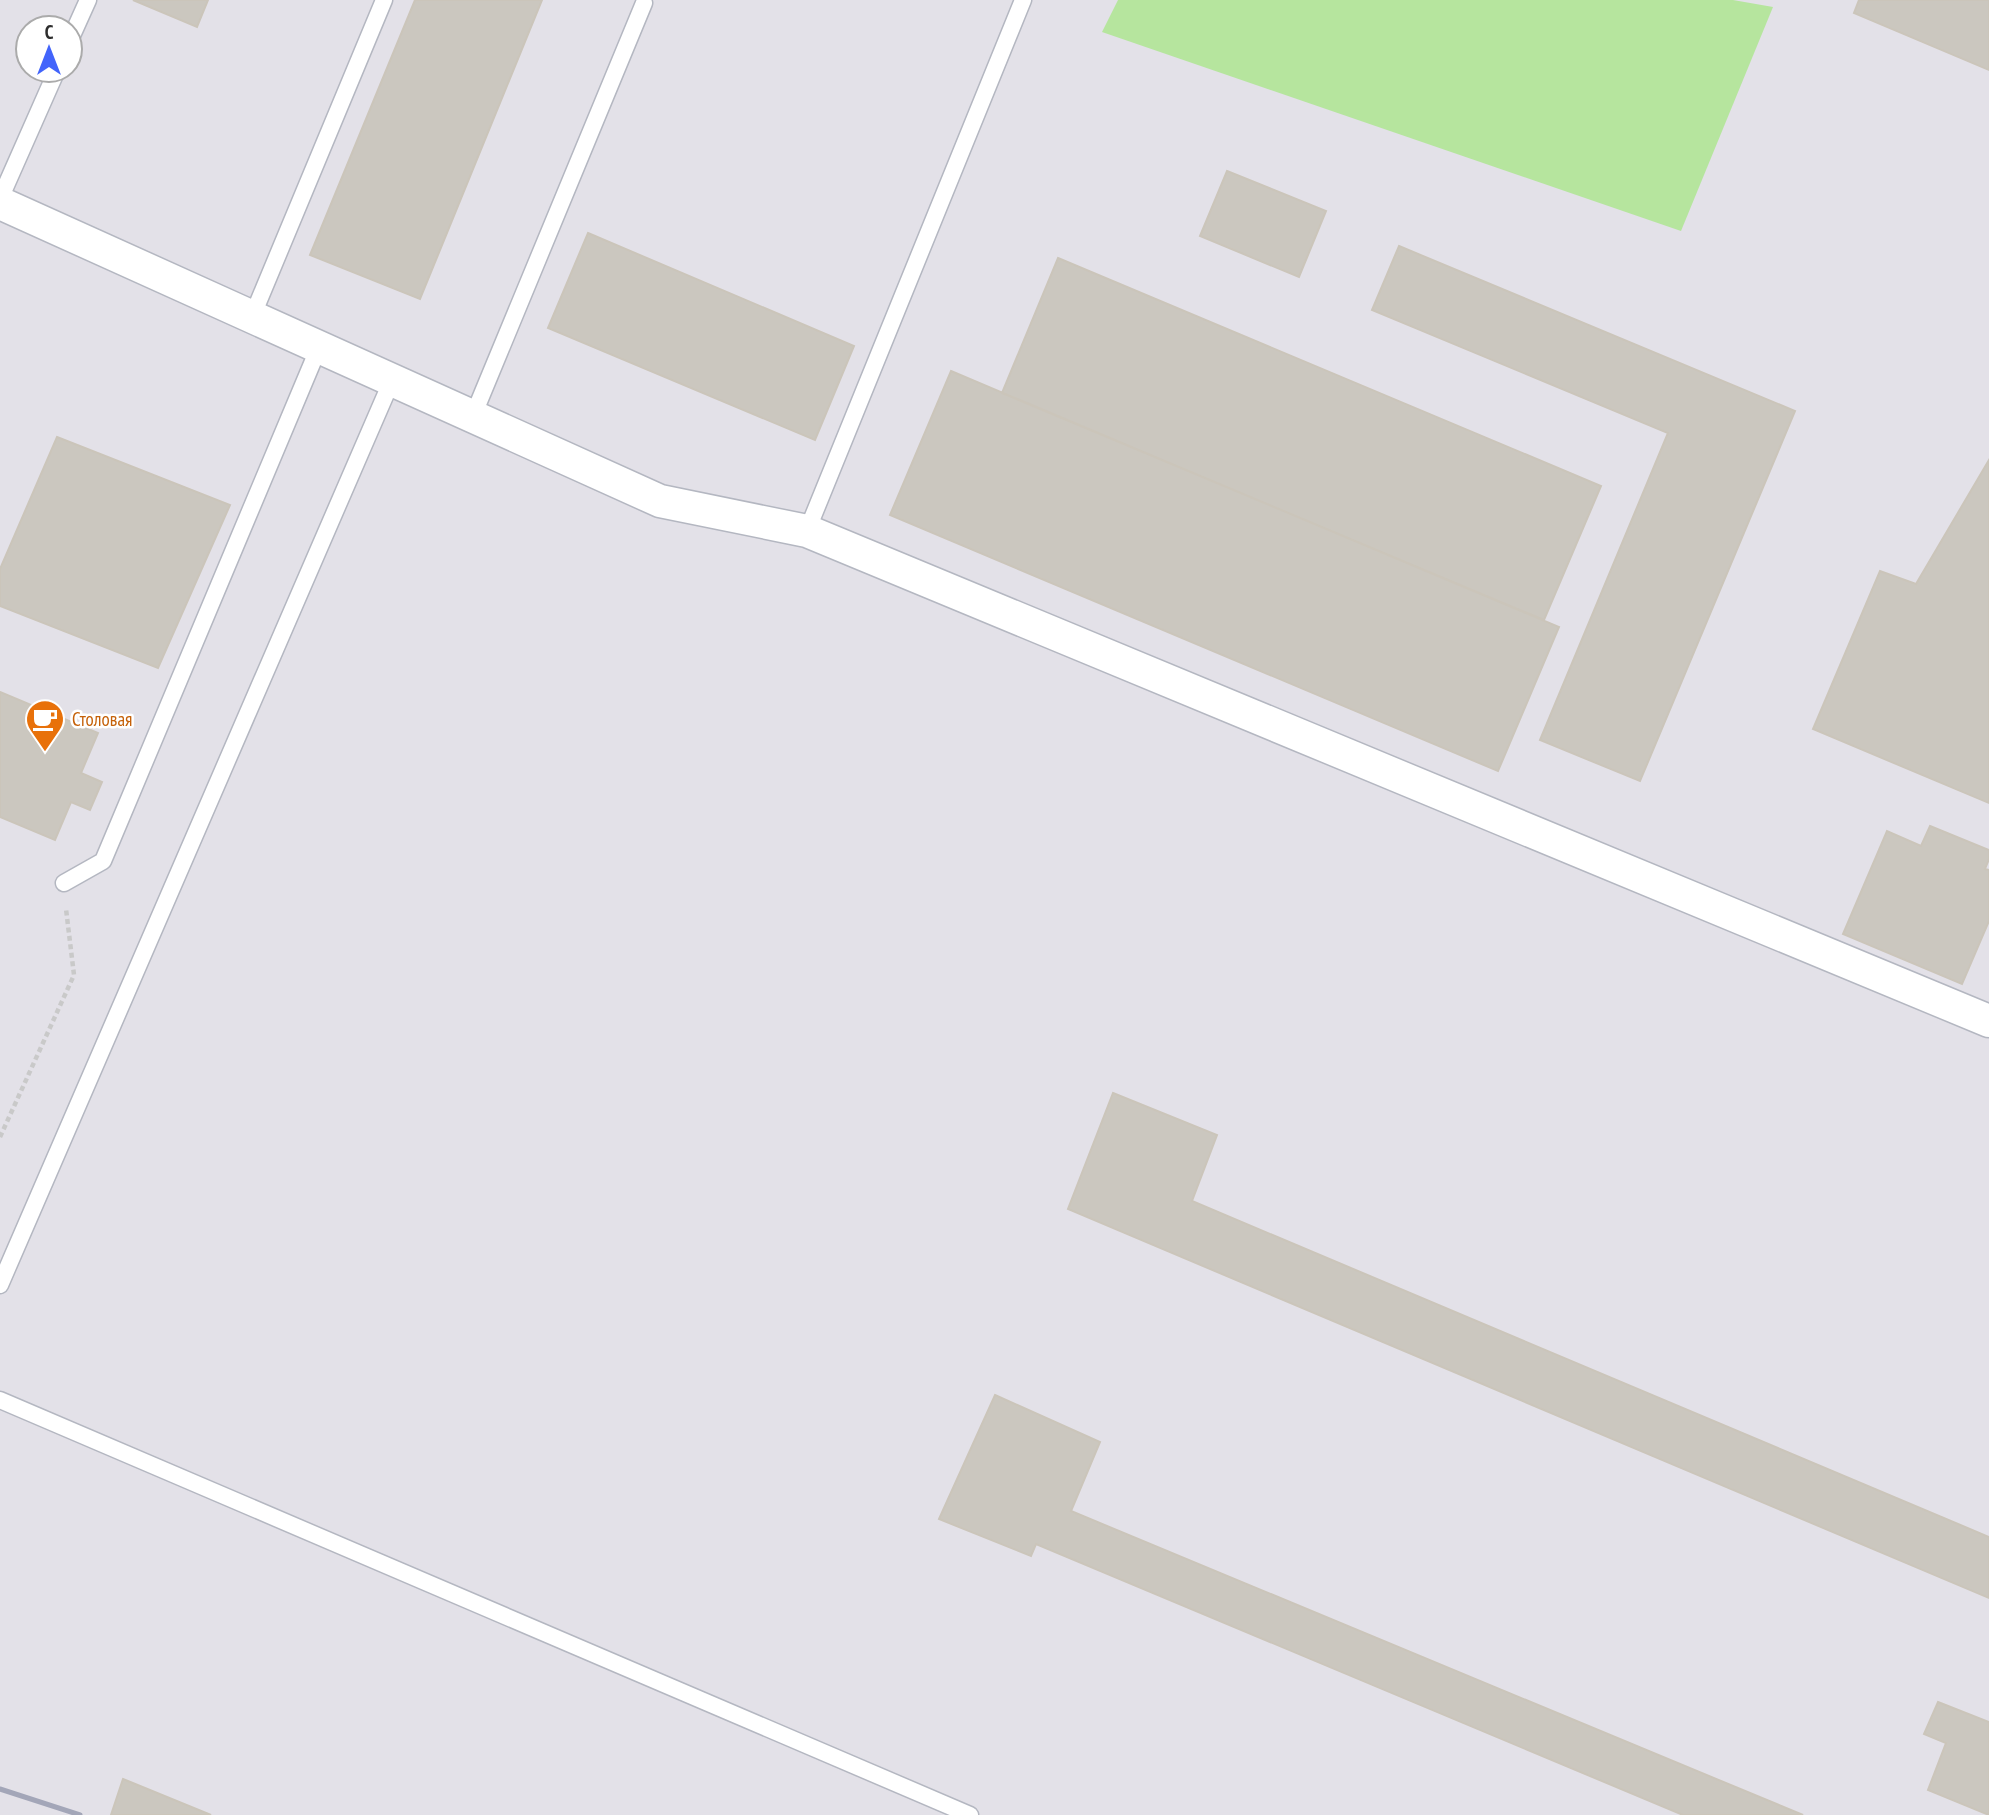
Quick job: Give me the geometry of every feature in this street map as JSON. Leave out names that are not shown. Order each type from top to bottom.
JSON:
[{"type":"street","points":[[0,201],[660,501],[807,531],[1989,1021]]},
{"type":"lane","points":[[252,317],[384,0]]},
{"type":"lane","points":[[807,531],[1023,0]]},
{"type":"lane","points":[[473,416],[644,4]]},
{"type":"lane","points":[[0,201],[51,84]]},
{"type":"lane","points":[[64,883],[103,861],[319,347]]},
{"type":"lane","points":[[0,1285],[392,380]]},
{"type":"lane","points":[[0,1400],[970,1815]]},
{"type":"path","points":[[0,1137],[74,975],[64,883]]},
{"type":"shaded area","points":[[0,0],[1989,0],[1989,1815],[0,1815]]},
{"type":"green space","points":[[1118,0],[1733,0],[1773,7],[1681,231],[1102,32]]},
{"type":"building","points":[[133,0],[208,0],[197,27]]},
{"type":"building","points":[[415,0],[542,0],[420,299],[310,255]]},
{"type":"building","points":[[1859,0],[1989,0],[1989,70],[1854,13]]},
{"type":"building","points":[[1227,171],[1326,211],[1299,277],[1200,236]]},
{"type":"building","points":[[588,233],[854,346],[815,440],[548,328]]},
{"type":"building","points":[[1399,246],[1795,411],[1640,781],[1540,740],[1668,433],[1372,310]]},
{"type":"building","points":[[1058,258],[1601,486],[1544,620],[1002,393]]},
{"type":"building","points":[[951,371],[1559,627],[1498,771],[890,515]]},
{"type":"building","points":[[57,437],[230,505],[158,668],[0,606],[0,569]]},
{"type":"building","points":[[1989,460],[1989,803],[1813,729],[1880,571],[1916,584]]},
{"type":"building","name":"Столовая","points":[[0,692],[98,733],[81,773],[102,782],[90,810],[71,802],[55,840],[0,817]]},
{"type":"building","points":[[1930,826],[1989,850],[1985,869],[1989,870],[1989,921],[1962,984],[1843,934],[1887,831],[1921,846]]},
{"type":"building","points":[[1113,1093],[1217,1135],[1192,1201],[1989,1537],[1989,1598],[1068,1209]]},
{"type":"building","points":[[995,1395],[1100,1442],[1071,1511],[1803,1815],[1683,1815],[1036,1544],[1031,1556],[939,1519]]},
{"type":"building","points":[[1938,1702],[1989,1722],[1989,1815],[1928,1790],[1946,1743],[1924,1734]]},
{"type":"building","points":[[123,1779],[211,1815],[111,1815]]},
{"type":"railway","points":[[0,1789],[80,1815]]},
{"type":"place","name":"Столовая","points":[[45,753]]}]
